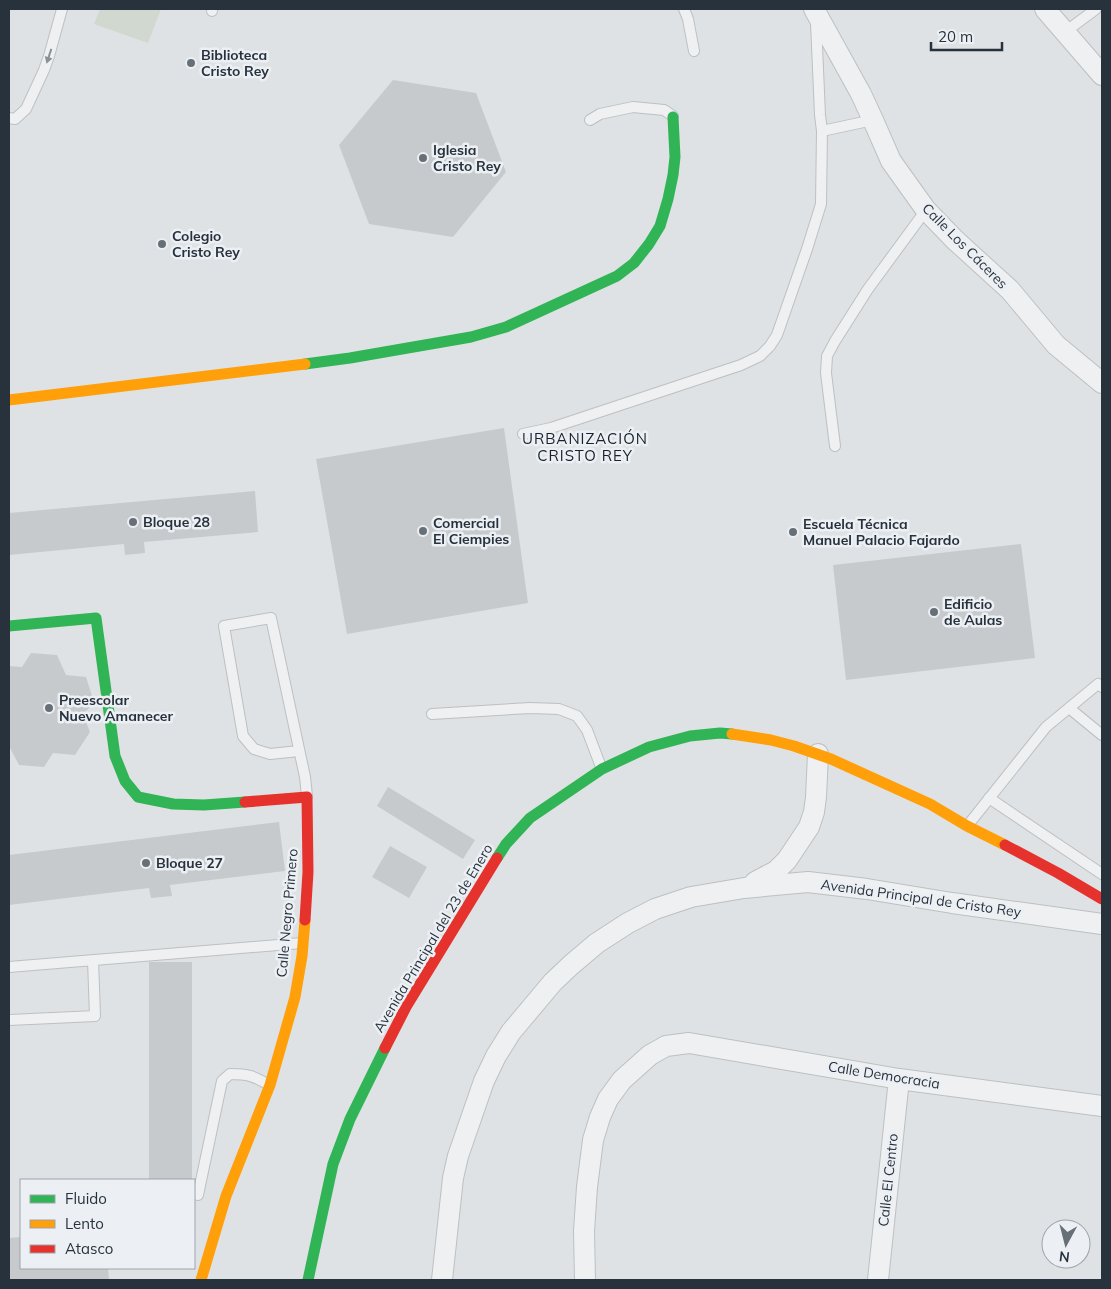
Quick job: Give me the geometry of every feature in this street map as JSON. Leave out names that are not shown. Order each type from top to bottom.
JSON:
[{"type":"street","points":[[1045,9],[1102,74]]},
{"type":"street","name":"Calle Los Cáceres","points":[[815,10],[861,94],[891,161],[926,210],[955,240],[1010,290],[1056,345],[1102,383]]},
{"type":"street","points":[[9,400],[350,358],[471,337],[506,327],[617,276],[639,257],[660,226],[668,199],[675,157],[673,117]]},
{"type":"street","points":[[9,626],[96,618],[115,756],[125,781],[138,797],[174,804],[204,805],[307,797]]},
{"type":"street","name":"Avenida Principal del 23 de Enero","points":[[308,1280],[333,1164],[350,1119],[406,1007],[506,844],[530,818],[602,770],[649,747],[690,736],[720,733],[771,740],[818,754],[930,804],[967,826],[1058,873],[1102,900]]},
{"type":"street","points":[[744,888],[776,871],[787,860],[809,827],[816,797],[818,754]]},
{"type":"street","name":"Calle Negro Primero","points":[[201,1280],[226,1196],[270,1085],[295,997],[303,943],[308,872],[307,797]]},
{"type":"street","name":"Avenida Principal de Cristo Rey","points":[[442,1280],[453,1178],[458,1156],[484,1081],[496,1056],[511,1032],[553,982],[597,943],[628,922],[692,897],[744,888],[808,882],[1102,924]]},
{"type":"street","name":"Calle Democracia","points":[[585,1280],[584,1232],[587,1188],[593,1140],[600,1117],[608,1099],[622,1080],[650,1055],[666,1046],[689,1043],[899,1079],[1102,1106]]},
{"type":"street","name":"Calle El Centro","points":[[878,1280],[899,1079]]},
{"type":"lane","points":[[9,118],[15,119],[26,109],[49,56],[62,9]]},
{"type":"lane","points":[[684,9],[694,51]]},
{"type":"lane","points":[[1065,32],[1096,9]]},
{"type":"lane","points":[[522,434],[551,428],[741,365],[760,356],[778,335],[821,204],[822,131],[815,10]]},
{"type":"lane","points":[[590,120],[600,114],[634,107],[664,110],[673,117]]},
{"type":"lane","points":[[822,131],[874,120]]},
{"type":"lane","points":[[835,446],[826,373],[828,356],[835,341],[868,289],[926,210]]},
{"type":"lane","points":[[299,751],[270,754],[254,749],[243,736],[224,626],[271,618],[305,777],[307,797]]},
{"type":"lane","points":[[967,826],[1046,727],[1068,708],[1100,686]]},
{"type":"lane","points":[[432,714],[530,708],[559,709],[577,716],[587,730],[602,770]]},
{"type":"lane","points":[[1068,708],[1102,735]]},
{"type":"lane","points":[[989,798],[1102,874]]},
{"type":"lane","points":[[9,967],[303,943]]},
{"type":"lane","points":[[9,1020],[95,1016],[93,960]]},
{"type":"lane","points":[[198,1195],[222,1081],[230,1074],[240,1074],[255,1076],[270,1085]]},
{"type":"shaded area","points":[[100,9],[161,9],[148,43],[94,24]]},
{"type":"building","name":"Iglesia Cristo Rey","points":[[393,80],[476,93],[506,172],[453,237],[369,224],[339,145]]},
{"type":"building","name":"Comercial El Ciempies","points":[[504,428],[528,603],[347,634],[316,459]]},
{"type":"building","name":"Bloque 28","points":[[255,491],[258,532],[144,542],[145,553],[125,555],[124,544],[9,555],[9,513]]},
{"type":"building","name":"Edificio de Aulas","points":[[1021,544],[1035,658],[846,680],[833,565]]},
{"type":"building","name":"Preescolar Nuevo Amanecer","points":[[31,653],[57,655],[66,675],[86,677],[94,702],[83,715],[90,732],[75,755],[53,753],[44,767],[19,765],[9,746],[9,666],[22,667]]},
{"type":"building","points":[[388,787],[475,840],[463,859],[377,806]]},
{"type":"building","name":"Bloque 27","points":[[279,822],[285,871],[170,885],[172,896],[151,898],[149,888],[9,905],[9,855]]},
{"type":"building","points":[[390,846],[427,867],[409,898],[372,877]]},
{"type":"building","points":[[149,962],[192,962],[192,1179],[149,1179]]},
{"type":"building","points":[[20,1237],[20,1269],[108,1269],[109,1280],[9,1280],[9,1238]]},
{"type":"traffic: fast","points":[[305,364],[471,337],[506,327],[617,276],[634,263],[660,226],[673,175],[675,157],[673,117]]},
{"type":"traffic: fast","points":[[9,626],[96,618],[115,756],[125,781],[138,797],[173,804],[204,805],[245,802]]},
{"type":"traffic: fast","points":[[497,858],[506,844],[530,818],[602,769],[649,747],[690,736],[720,733],[732,734]]},
{"type":"traffic: fast","points":[[308,1280],[333,1164],[350,1119],[385,1048]]},
{"type":"traffic: slow","points":[[9,400],[305,364]]},
{"type":"traffic: slow","points":[[732,734],[771,740],[831,759],[930,804],[967,826],[1005,845]]},
{"type":"traffic: slow","points":[[201,1280],[226,1196],[270,1085],[295,997],[302,956],[305,920]]},
{"type":"traffic: jam","points":[[245,802],[307,797],[308,872],[305,920]]},
{"type":"traffic: jam","points":[[1005,845],[1102,899]]},
{"type":"traffic: jam","points":[[385,1048],[406,1007],[497,858]]},
{"type":"place","name":"Biblioteca Cristo Rey","points":[[191,63]]},
{"type":"place","name":"Iglesia Cristo Rey","points":[[423,158]]},
{"type":"place","name":"Colegio Cristo Rey","points":[[162,244]]},
{"type":"place","name":"Bloque 28","points":[[133,522]]},
{"type":"place","name":"Comercial El Ciempies","points":[[423,531]]},
{"type":"place","name":"Escuela Técnica Manuel Palacio Fajardo","points":[[793,532]]},
{"type":"place","name":"Edificio de Aulas","points":[[934,612]]},
{"type":"place","name":"Preescolar Nuevo Amanecer","points":[[49,708]]},
{"type":"place","name":"Bloque 27","points":[[146,863]]},
{"type":"district","name":"URBANIZACIÓN CRISTO REY","points":[[585,446]]}]
